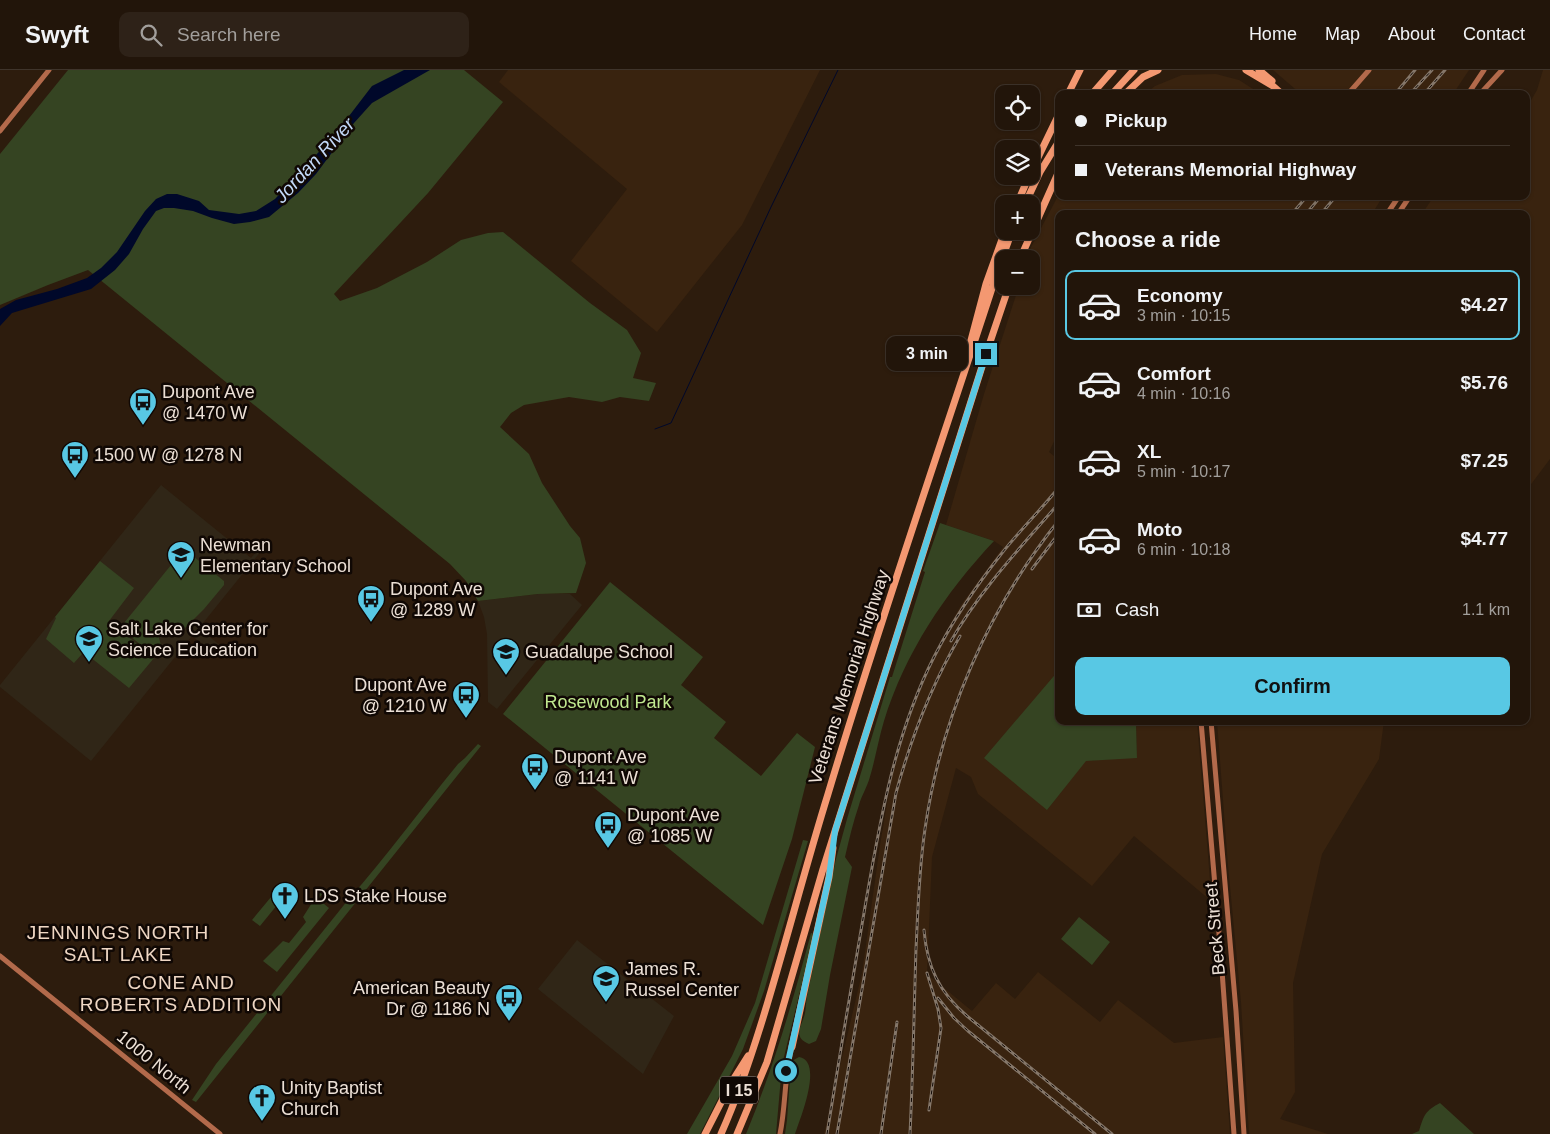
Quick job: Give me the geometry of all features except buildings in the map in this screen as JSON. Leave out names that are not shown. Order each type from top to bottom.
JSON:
[{"type":"highway","points":[[1070,90],[1080,70]]},
{"type":"highway","points":[[1096,90],[1113,70]]},
{"type":"highway","points":[[1116,90],[1134,70]]},
{"type":"highway","points":[[1129,90],[1143,78],[1158,70]]},
{"type":"highway","points":[[1246,70],[1278,90]]},
{"type":"highway","points":[[1259,70],[1282,90]]},
{"type":"highway","points":[[1040,153],[1055,122]]},
{"type":"highway","points":[[1029,195],[1040,172],[1055,148]]},
{"type":"highway","points":[[1024,250],[1055,179]]},
{"type":"highway","points":[[966,369],[970,341],[986,284],[1002,240]]},
{"type":"highway","name":"Veterans Memorial Highway","points":[[721,1134],[734,1106],[754,1045],[860,688],[1009,240]]},
{"type":"highway","name":"Veterans Memorial Highway","points":[[737,1134],[767,1062],[822,869],[1006,295]]},
{"type":"highway","points":[[792,1046],[829,877],[835,831]]},
{"type":"highway","points":[[705,1134],[731,1083],[754,1045]]},
{"type":"main road","points":[[0,131],[49,70]]},
{"type":"main road","points":[[1352,90],[1369,70]]},
{"type":"main road","points":[[1471,90],[1484,70]]},
{"type":"main road","points":[[1484,90],[1502,70]]},
{"type":"main road","name":"Beck Street","points":[[1201,725],[1234,1134]]},
{"type":"main road","name":"Beck Street","points":[[1211,725],[1244,1134]]},
{"type":"main road","name":"1000 North","points":[[0,956],[220,1134]]},
{"type":"main road","points":[[780,1134],[786,1071],[792,1046]]},
{"type":"shaded area","points":[[508,70],[820,70],[742,225],[657,332],[571,261],[627,189],[499,82]]},
{"type":"shaded area","points":[[1273,70],[1469,70],[1456,90],[1296,90]]},
{"type":"shaded area","points":[[1543,70],[1550,70],[1550,459],[1530,486],[1530,210],[1425,210],[1431,200],[1530,200],[1530,102],[1537,90]]},
{"type":"shaded area","points":[[1216,74],[1239,80],[1255,90],[1150,90],[1182,75]]},
{"type":"shaded area","points":[[1056,200],[1381,200],[1374,210],[1055,210],[1055,439],[1049,452],[1055,457],[1055,717],[1047,810],[1085,761],[1137,757],[1136,725],[1197,725],[1210,900],[1134,836],[1092,886],[978,794],[971,777],[956,768],[932,857],[927,974],[972,1011],[996,983],[1015,999],[1038,972],[1100,1022],[1118,1000],[1174,1043],[1223,1037],[1230,1134],[824,1134],[862,973],[880,845],[896,751],[926,669],[961,605],[1003,547],[994,541],[946,525],[984,394],[1016,295],[1040,295],[1040,250],[1030,250],[1035,240],[1040,240],[1040,230]]},
{"type":"shaded area","points":[[161,485],[251,558],[268,538],[270,540],[199,628],[222,647],[216,655],[192,636],[91,761],[0,687],[0,685]]},
{"type":"shaded area","name":"Guadalupe School","points":[[538,594],[570,594],[582,605],[497,709],[488,702],[487,634],[484,617],[478,601]]},
{"type":"shaded area","points":[[1217,725],[1383,725],[1379,759],[1322,854],[1293,983],[1295,1092],[1280,1119],[1328,1134],[1249,1134],[1241,1002]]},
{"type":"shaded area","name":"James R. Russel Center","points":[[577,940],[674,1016],[643,1074],[538,989]]},
{"type":"green space","points":[[68,70],[464,70],[503,102],[428,193],[334,294],[340,301],[377,288],[427,262],[461,240],[488,233],[503,232],[590,303],[627,330],[641,353],[633,378],[656,383],[649,401],[620,397],[602,402],[569,397],[524,405],[511,413],[500,427],[529,454],[542,483],[580,538],[586,563],[576,593],[538,594],[478,601],[466,581],[450,564],[88,270],[0,305],[0,154]]},
{"type":"green space","points":[[940,523],[994,541],[959,582],[928,625],[903,671],[893,696],[848,844],[845,857],[852,867],[821,1029],[816,1041],[809,1044],[800,1038],[799,1030],[805,1013],[836,859],[890,677],[892,677],[925,572],[923,571]]},
{"type":"green space","points":[[176,550],[182,553],[188,552],[224,581],[224,585],[184,629],[167,627],[162,631],[159,638],[162,649],[157,658],[120,628],[171,565],[170,557]]},
{"type":"green space","points":[[100,561],[134,588],[109,621],[154,658],[129,688],[85,653],[74,663],[46,639],[55,617]]},
{"type":"green space","name":"Rosewood Park","points":[[610,582],[703,657],[681,685],[726,722],[714,738],[761,776],[797,733],[815,747],[792,839],[763,925],[503,714]]},
{"type":"green space","points":[[1055,675],[1055,725],[1136,725],[1137,758],[1086,761],[1047,810],[984,758]]},
{"type":"green space","points":[[478,744],[481,746],[196,1102],[192,1100],[216,1064],[458,764]]},
{"type":"green space","points":[[803,840],[808,841],[764,991],[743,1049],[700,1134],[687,1134],[732,1056],[755,1003]]},
{"type":"green space","points":[[322,887],[326,890],[318,899],[329,908],[277,972],[263,961],[283,941],[289,943],[306,922],[303,917]]},
{"type":"green space","points":[[276,891],[282,899],[260,926],[252,920]]},
{"type":"green space","points":[[1079,917],[1110,942],[1092,965],[1061,939]]},
{"type":"green space","points":[[811,933],[814,934],[782,1065],[776,1134],[746,1134],[782,1035]]},
{"type":"green space","points":[[799,1057],[806,1061],[810,1069],[808,1091],[795,1134],[785,1134],[791,1065],[792,1061]]},
{"type":"green space","points":[[1440,1103],[1474,1134],[1412,1134],[1419,1131],[1428,1111]]},
{"type":"water","name":"Jordan River","points":[[404,70],[430,70],[372,103],[354,123],[316,174],[298,193],[269,217],[234,224],[193,211],[164,208],[156,211],[129,254],[115,270],[91,289],[12,313],[0,326],[0,309],[16,300],[57,289],[87,278],[101,268],[117,252],[145,211],[156,199],[167,194],[177,194],[199,201],[209,210],[239,214],[256,211],[275,199],[336,133],[372,86]]},
{"type":"waterway","points":[[655,429],[671,423],[771,207],[838,70]]},
{"type":"railway","points":[[1398,90],[1415,70]]},
{"type":"railway","points":[[1414,90],[1432,70]]},
{"type":"railway","points":[[1428,90],[1445,70]]},
{"type":"railway","points":[[1295,210],[1304,200]]},
{"type":"railway","points":[[1309,210],[1318,200]]},
{"type":"railway","points":[[1324,210],[1333,200]]},
{"type":"railway","points":[[827,1134],[876,843],[890,779],[908,717],[934,657],[965,604],[1002,553],[1055,492]]},
{"type":"railway","points":[[951,641],[962,622],[988,587],[1055,508]]},
{"type":"railway","points":[[910,1134],[919,889],[923,844],[932,787],[956,705],[971,666],[1010,590],[1055,525]]},
{"type":"railway","points":[[1032,569],[1055,538]]},
{"type":"railway","points":[[837,1134],[896,793],[908,752],[923,713],[940,674],[960,636]]},
{"type":"railway","points":[[924,930],[928,956],[936,978],[957,1007],[1112,1134]]},
{"type":"railway","points":[[927,973],[938,1009],[941,1028],[929,1110]]},
{"type":"railway","points":[[938,998],[954,1018],[968,1031],[1095,1134]]},
{"type":"railway","points":[[881,1134],[897,1022]]},
{"type":"place","name":"Dupont Ave @ 1470 W","points":[[143,426]]},
{"type":"place","name":"1500 W @ 1278 N","points":[[75,479]]},
{"type":"place","name":"Newman Elementary School","points":[[181,579]]},
{"type":"place","name":"Dupont Ave @ 1289 W","points":[[371,623]]},
{"type":"place","name":"Salt Lake Center for Science Education","points":[[89,663]]},
{"type":"place","name":"Guadalupe School","points":[[506,676]]},
{"type":"place","name":"Dupont Ave @ 1210 W","points":[[466,719]]},
{"type":"place","name":"Dupont Ave @ 1141 W","points":[[535,791]]},
{"type":"place","name":"Dupont Ave @ 1085 W","points":[[608,849]]},
{"type":"place","name":"LDS Stake House","points":[[285,920]]},
{"type":"place","name":"James R. Russel Center","points":[[606,1003]]},
{"type":"place","name":"American Beauty Dr @ 1186 N","points":[[509,1022]]},
{"type":"place","name":"Unity Baptist Church","points":[[262,1122]]},
{"type":"district","name":"JENNINGS NORTH SALT LAKE","points":[[118,943]]},
{"type":"district","name":"CONE AND ROBERTS ADDITION","points":[[181,993]]},
{"type":"route","points":[[786,1071],[829,877],[835,831],[986,354]]}]
